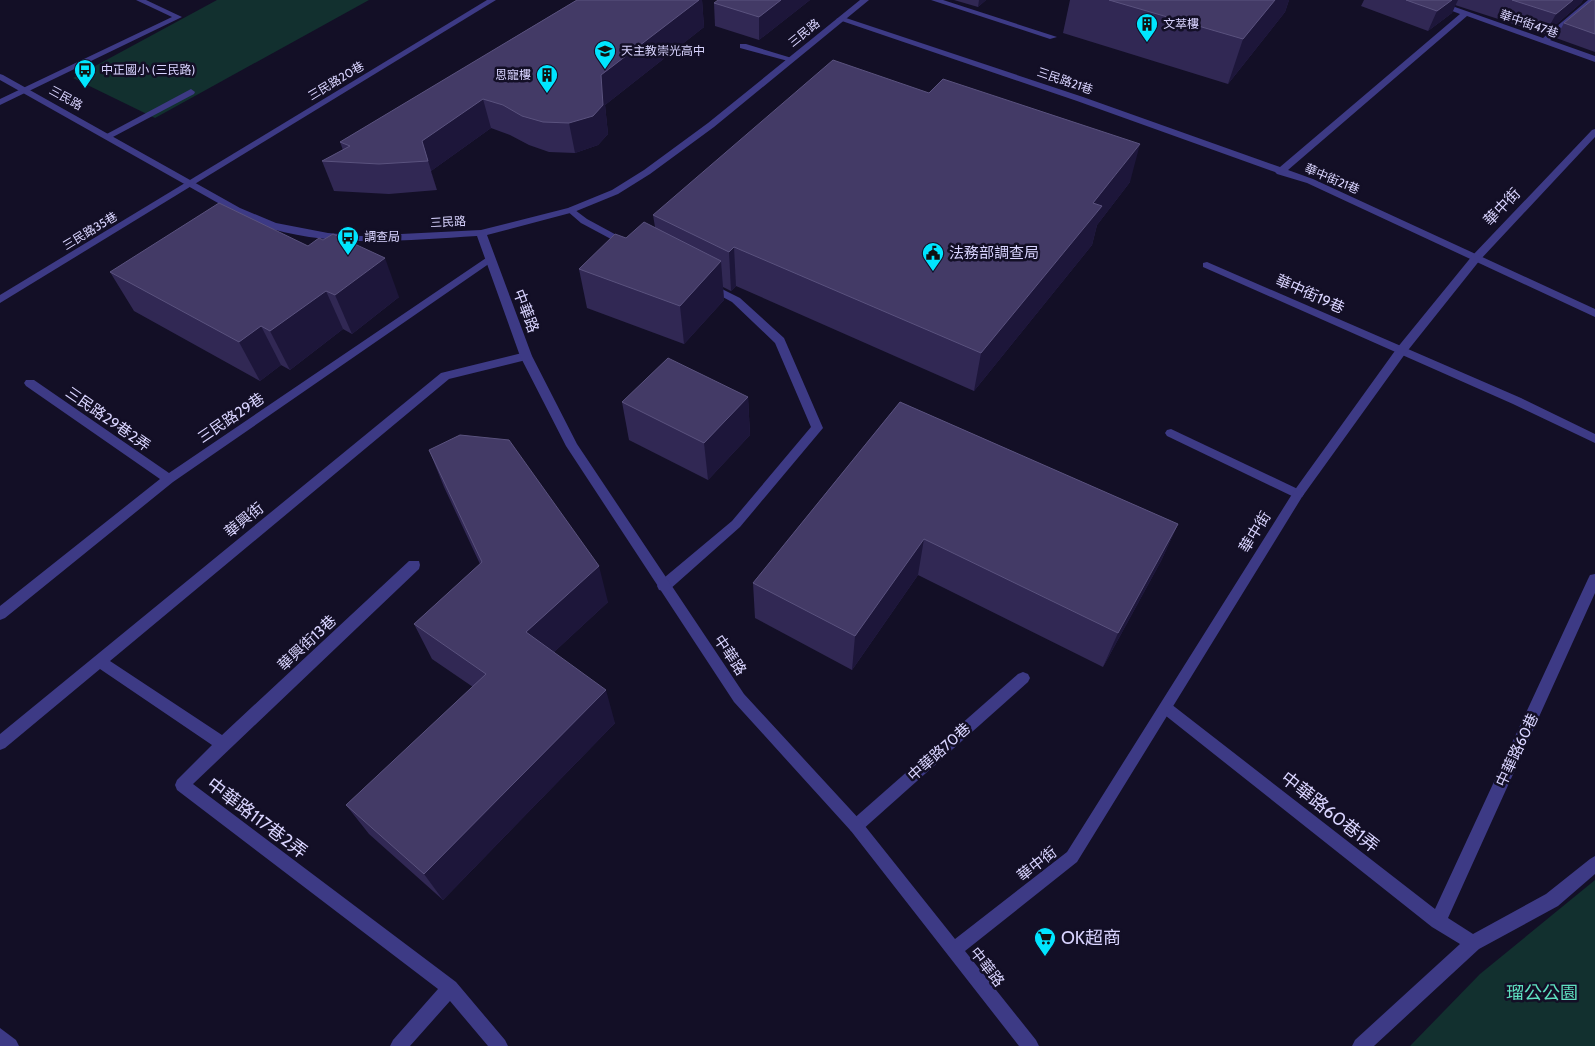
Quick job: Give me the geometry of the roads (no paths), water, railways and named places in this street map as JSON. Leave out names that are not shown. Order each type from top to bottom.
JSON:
[{"type":"street","points":[[0,102],[178,17],[140,0]]},
{"type":"street","name":"三民路20巷","points":[[193,183],[492,0]]},
{"type":"street","name":"三民路","points":[[0,77],[193,183],[237,210],[274,226],[328,236],[362,239],[481,233],[571,210],[615,192],[647,172],[711,125],[865,0]]},
{"type":"street","points":[[935,0],[1053,37]]},
{"type":"street","name":"華中街47巷","points":[[1428,0],[1595,59]]},
{"type":"street","points":[[1544,41],[1592,0]]},
{"type":"street","name":"華中街21巷","points":[[1280,172],[1465,14]]},
{"type":"street","name":"三民路21巷","points":[[840,19],[1080,99],[1280,172]]},
{"type":"street","points":[[743,46],[791,59]]},
{"type":"street","points":[[108,136],[190,92]]},
{"type":"street","name":"華中街","points":[[954,950],[1072,857],[1298,494],[1401,351],[1476,258],[1595,132]]},
{"type":"street","name":"華中街21巷","points":[[1280,172],[1310,181],[1595,313]]},
{"type":"street","name":"三民路35巷","points":[[0,300],[193,183]]},
{"type":"street","points":[[571,210],[584,221],[635,247]]},
{"type":"street","name":"中華路","points":[[481,233],[526,356],[572,446],[664,586],[745,705],[856,826],[1030,1046]]},
{"type":"street","name":"三民路29巷","points":[[0,614],[169,479],[489,259]]},
{"type":"street","name":"華中街19巷","points":[[1207,265],[1518,402],[1595,439]]},
{"type":"street","points":[[664,586],[736,524],[817,428],[780,341],[736,300],[702,282]]},
{"type":"street","name":"華興街","points":[[0,744],[445,376],[526,356]]},
{"type":"street","name":"三民路29巷2弄","points":[[30,383],[169,479]]},
{"type":"street","points":[[1170,433],[1298,494]]},
{"type":"street","name":"華興街13巷","points":[[223,744],[414,565]]},
{"type":"street","name":"中華路60巷","points":[[1438,921],[1595,579]]},
{"type":"street","points":[[99,661],[223,744]]},
{"type":"street","name":"中華路70巷","points":[[856,826],[1023,678]]},
{"type":"street","name":"中華路60巷1弄","points":[[1166,708],[1438,921],[1473,943]]},
{"type":"street","name":"中華路117巷2弄","points":[[223,744],[182,785],[450,988]]},
{"type":"street","points":[[1361,1046],[1473,943],[1552,900],[1595,864]]},
{"type":"street","points":[[399,1046],[450,988],[499,1046]]},
{"type":"street","points":[[0,1037],[10,1046]]},
{"type":"place","name":"文萃樓","points":[[1147,43]]},
{"type":"place","name":"天主教崇光高中","points":[[605,70]]},
{"type":"place","name":"中正國小 (三民路)","points":[[85,89]]},
{"type":"place","name":"恩寵樓","points":[[547,94]]},
{"type":"place","name":"調查局","points":[[348,256]]},
{"type":"place","name":"法務部調查局","points":[[933,272]]},
{"type":"place","name":"OK超商","points":[[1045,957]]},
{"type":"park label","name":"瑠公公園","points":[[1542,993]]}]
